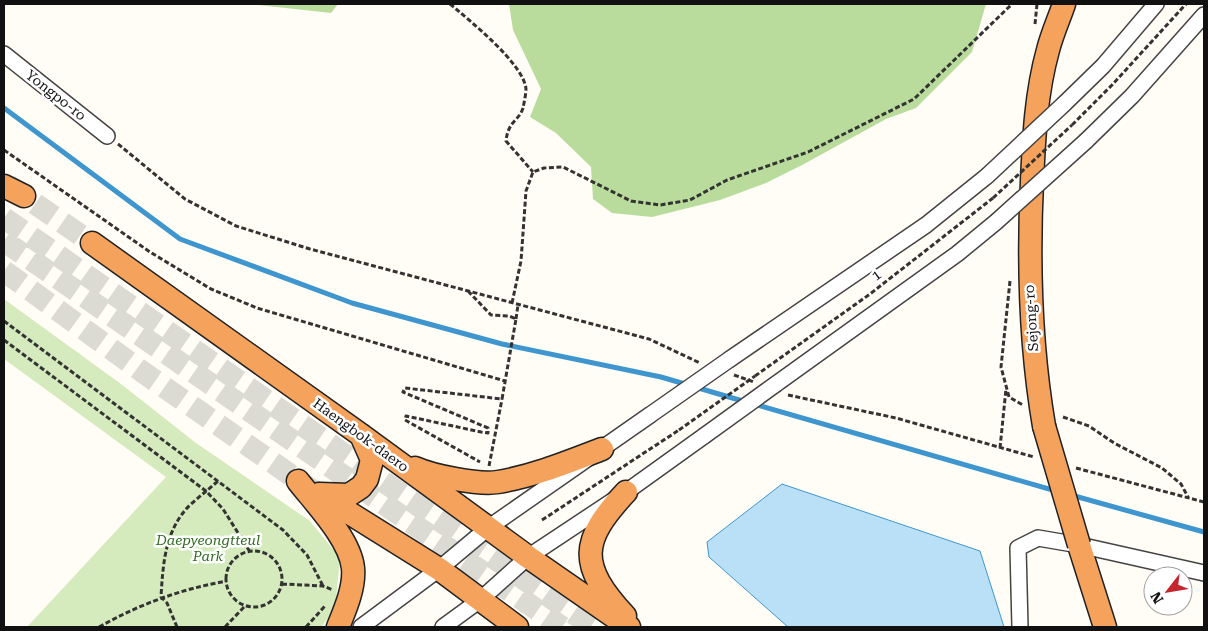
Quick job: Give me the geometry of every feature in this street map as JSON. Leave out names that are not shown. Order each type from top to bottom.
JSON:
[{"type":"highway","name":"Sejong-ro","points":[[1064,4],[1048,48],[1038,96],[1030,222],[1029,278],[1032,334],[1054,422],[1079,545],[1106,627]]},
{"type":"highway","name":"Haengbok-daero","points":[[92,244],[394,458],[528,558],[629,627]]},
{"type":"highway","points":[[362,435],[372,460],[367,479],[361,487],[349,495],[319,494],[439,569],[517,627]]},
{"type":"highway","points":[[394,458],[427,473],[496,482],[549,469],[602,449]]},
{"type":"highway","points":[[298,481],[328,519],[349,554],[353,568],[345,611],[338,627]]},
{"type":"highway","points":[[626,492],[604,515],[594,534],[589,551],[595,575],[610,600],[636,627]]},
{"type":"street","points":[[361,627],[439,569],[488,528],[650,415],[728,365],[926,225],[987,176],[1064,104],[1103,66],[1156,4]]},
{"type":"street","points":[[443,627],[480,600],[528,558],[626,492],[704,436],[781,389],[957,254],[996,222],[1086,141],[1132,96],[1204,15]]},
{"type":"street","name":"Yongpo-ro","points":[[4,54],[107,136]]},
{"type":"street","points":[[1020,627],[1018,548],[1038,538],[1079,545],[1204,573]]},
{"type":"path","points":[[450,4],[491,39],[515,67],[526,88],[522,110],[507,129],[506,141],[533,172]]},
{"type":"path","points":[[512,303],[521,261],[526,191],[533,172],[544,168],[563,167],[631,201],[660,205],[690,200],[727,180],[808,152],[914,99],[1012,4]]},
{"type":"path","name":"1","points":[[542,520],[680,430],[870,294],[993,198],[1112,85],[1186,4]]},
{"type":"path","points":[[107,136],[185,199],[236,226],[310,249],[649,339],[708,366]]},
{"type":"path","points":[[4,150],[104,221],[211,289],[257,308],[505,381]]},
{"type":"path","points":[[468,290],[491,315],[509,316],[516,319]]},
{"type":"path","points":[[502,399],[405,388],[403,392],[488,428],[488,433],[406,416],[405,420],[489,467],[502,399],[515,327],[518,305]]},
{"type":"path","points":[[4,321],[283,530],[307,555],[323,586]]},
{"type":"path","points":[[4,340],[206,492],[223,510],[250,552]]},
{"type":"path","points":[[728,365],[760,385]]},
{"type":"path","points":[[1000,448],[1006,386]]},
{"type":"path","points":[[781,389],[896,418],[1037,458]]},
{"type":"path","points":[[1054,422],[1089,426],[1114,443],[1162,468],[1182,484],[1188,498]]},
{"type":"path","points":[[1075,468],[1204,502]]},
{"type":"path","points":[[177,627],[167,603],[161,597],[165,551],[179,518],[190,504],[218,481]]},
{"type":"path","points":[[250,552],[267,554],[274,560],[282,576],[282,584],[274,599],[260,607],[246,606],[232,596],[227,581],[227,573],[235,559],[250,552]]},
{"type":"path","points":[[99,627],[125,612],[161,597],[193,587],[227,581]]},
{"type":"path","points":[[306,627],[326,605],[334,583]]},
{"type":"path","points":[[282,584],[323,586],[333,590]]},
{"type":"path","points":[[225,627],[246,606]]},
{"type":"green space","points":[[249,4],[338,4],[331,13]]},
{"type":"green space","points":[[509,4],[986,4],[972,52],[916,108],[886,119],[766,183],[720,200],[652,217],[612,213],[593,199],[591,167],[556,133],[530,117],[541,89],[513,30]]},
{"type":"green space","name":"Daepyeongtteul Park","points":[[4,299],[121,384],[196,443],[310,521],[340,558],[335,610],[321,627],[27,627],[166,477],[4,359]]},
{"type":"water","points":[[782,484],[980,551],[1004,627],[788,627],[709,557],[707,542]]},
{"type":"waterway","points":[[4,108],[180,239],[352,303],[502,344],[661,377],[746,402]]},
{"type":"waterway","points":[[754,404],[1056,491]]},
{"type":"waterway","points":[[1071,495],[1204,532]]},
{"type":"tunnel","points":[[8,185],[92,243]]},
{"type":"tunnel","points":[[4,218],[593,627]]},
{"type":"tunnel","points":[[4,241],[562,627]]},
{"type":"tunnel","points":[[4,271],[144,373],[315,492]]}]
